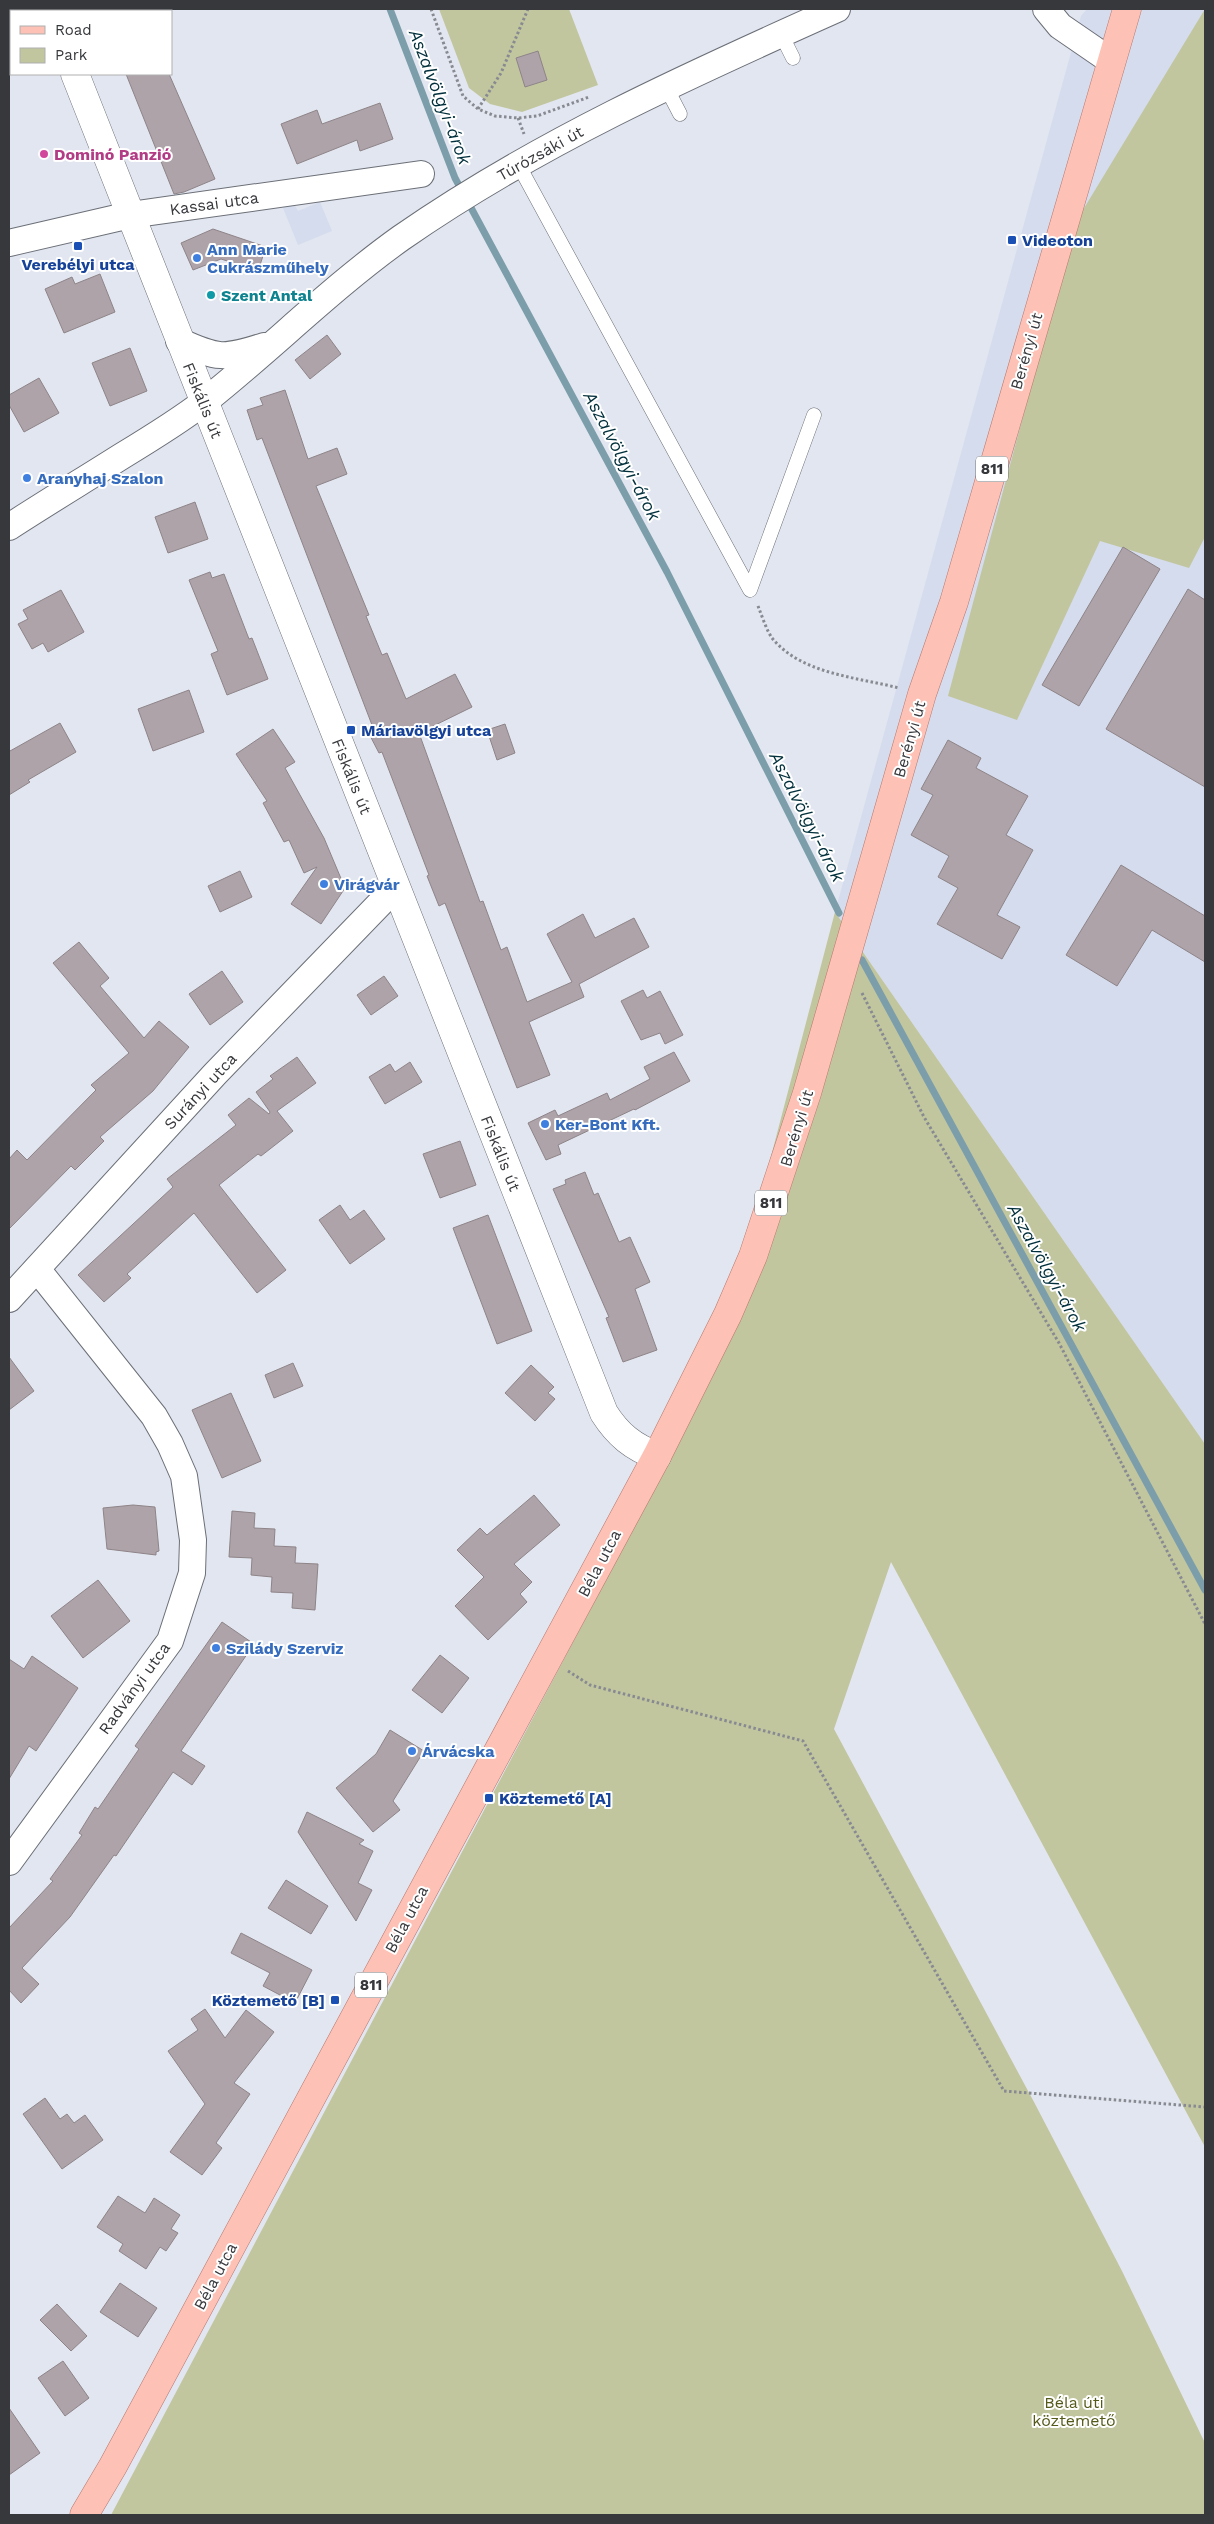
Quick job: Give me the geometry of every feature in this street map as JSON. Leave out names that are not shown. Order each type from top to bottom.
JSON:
[{"type":"main road","name":"Berényi út","points":[[657,1456],[700,1372],[753,1256],[807,1093],[922,694],[954,602],[1126,9]]},
{"type":"main road","name":"Béla utca","points":[[84,2515],[113,2466],[657,1456]]},
{"type":"street","name":"Túrózsáki út","points":[[9,527],[171,426],[204,402],[314,307],[400,239],[481,187],[518,164],[666,88],[837,9]]},
{"type":"street","points":[[1046,9],[1060,26],[1111,61]]},
{"type":"street","name":"Fiskális út","points":[[74,75],[604,1413],[613,1428],[625,1440],[639,1449],[657,1456]]},
{"type":"street","name":"Kassai utca","points":[[9,243],[130,215],[420,174]]},
{"type":"street","name":"Túrózsáki út","points":[[179,341],[208,355],[221,356],[234,356],[272,344]]},
{"type":"street","name":"Surányi utca","points":[[9,1299],[215,1074],[396,887]]},
{"type":"street","name":"Radványi utca","points":[[9,1862],[170,1640],[192,1573],[193,1540],[184,1476],[170,1444],[154,1416],[36,1269]]},
{"type":"lane","points":[[1111,61],[1138,9]]},
{"type":"lane","points":[[781,34],[792,58]]},
{"type":"lane","points":[[666,88],[680,114]]},
{"type":"lane","points":[[518,164],[750,590]]},
{"type":"lane","points":[[750,590],[814,415]]},
{"type":"path","points":[[431,9],[463,96],[478,110],[495,116],[518,118],[524,134]]},
{"type":"path","points":[[478,110],[506,64],[528,9]]},
{"type":"path","points":[[750,590],[771,637],[790,656],[813,667],[922,694]]},
{"type":"path","points":[[845,959],[924,1117],[1059,1343],[1205,1624]]},
{"type":"path","points":[[590,1685],[803,1741],[1004,2091],[1205,2107]]},
{"type":"shaded area","points":[[1087,9],[1205,9],[1205,1444],[835,912],[1081,16]]},
{"type":"shaded area","points":[[320,202],[332,231],[298,245],[283,208],[294,204],[298,211]]},
{"type":"green space","points":[[439,9],[569,9],[598,85],[522,112],[490,104],[469,88]]},
{"type":"green space","points":[[1205,9],[1205,537],[1189,568],[1100,541],[1017,720],[948,696],[1075,223]]},
{"type":"green space","name":"Béla úti köztemető","points":[[835,912],[1205,1444],[1205,2147],[891,1562],[834,1729],[1034,2102],[1122,2271],[1205,2443],[1205,2515],[111,2515],[616,1561],[731,1309]]},
{"type":"building","points":[[538,51],[547,80],[525,87],[516,58]]},
{"type":"building","points":[[126,75],[169,75],[215,179],[184,192],[174,194]]},
{"type":"building","points":[[380,103],[393,139],[360,151],[357,140],[297,164],[281,124],[317,110],[322,124]]},
{"type":"building","points":[[213,229],[266,247],[258,271],[221,259],[193,270],[181,243]]},
{"type":"building","points":[[100,274],[115,312],[64,333],[45,289],[72,277],[75,284]]},
{"type":"building","points":[[327,335],[341,354],[310,379],[295,360]]},
{"type":"building","points":[[130,348],[147,391],[110,406],[92,363]]},
{"type":"building","points":[[39,378],[59,413],[24,432],[9,405],[9,395]]},
{"type":"building","points":[[285,390],[308,459],[337,448],[347,474],[316,486],[369,615],[366,616],[382,655],[387,653],[406,699],[455,674],[472,707],[419,733],[480,902],[483,901],[501,950],[507,947],[527,1002],[572,982],[547,934],[583,914],[595,938],[634,918],[649,947],[579,984],[584,997],[529,1022],[550,1075],[517,1088],[445,903],[439,906],[382,752],[379,753],[366,728],[372,725],[262,438],[257,440],[247,410],[263,405],[260,398]]},
{"type":"building","points":[[195,502],[208,539],[168,553],[155,517]]},
{"type":"building","points":[[1123,547],[1160,569],[1079,706],[1042,685]]},
{"type":"building","points":[[210,572],[212,578],[224,574],[249,639],[252,638],[268,679],[227,695],[211,654],[218,651],[189,580]]},
{"type":"building","points":[[1188,589],[1205,600],[1205,787],[1106,729]]},
{"type":"building","points":[[61,590],[84,632],[48,652],[43,643],[32,649],[18,624],[28,619],[23,610]]},
{"type":"building","points":[[189,690],[204,732],[153,751],[138,709]]},
{"type":"building","points":[[60,723],[76,752],[28,780],[30,782],[9,795],[9,748],[10,751]]},
{"type":"building","points":[[505,724],[515,753],[497,760],[487,730]]},
{"type":"building","points":[[273,729],[295,762],[285,768],[324,838],[345,888],[321,924],[291,904],[317,867],[304,873],[289,840],[284,842],[263,803],[267,801],[236,754]]},
{"type":"building","points":[[948,740],[981,758],[976,768],[1028,796],[1006,835],[1033,850],[997,915],[1020,927],[1002,959],[937,924],[958,888],[938,877],[949,856],[911,835],[933,795],[921,789]]},
{"type":"building","points":[[1121,865],[1205,916],[1205,962],[1152,930],[1117,986],[1066,955]]},
{"type":"building","points":[[240,871],[252,897],[220,912],[208,886]]},
{"type":"building","points":[[79,942],[109,978],[100,986],[144,1038],[159,1021],[189,1047],[153,1091],[100,1137],[104,1141],[75,1170],[71,1166],[9,1229],[9,1159],[17,1150],[27,1160],[96,1090],[91,1085],[129,1053],[53,963]]},
{"type":"building","points":[[222,971],[243,1002],[210,1025],[189,994]]},
{"type":"building","points":[[384,976],[398,996],[371,1015],[357,995]]},
{"type":"building","points":[[643,990],[647,998],[660,991],[683,1035],[665,1044],[660,1033],[641,1040],[621,1001]]},
{"type":"building","points":[[674,1052],[690,1081],[635,1110],[558,1145],[561,1154],[546,1160],[528,1123],[555,1110],[558,1116],[607,1093],[610,1100],[650,1079],[644,1067]]},
{"type":"building","points":[[297,1057],[316,1083],[277,1111],[293,1131],[261,1156],[258,1154],[219,1185],[286,1270],[257,1293],[194,1213],[127,1274],[131,1278],[104,1302],[78,1275],[173,1187],[167,1179],[236,1125],[228,1115],[249,1098],[269,1114],[270,1112],[256,1092],[273,1079],[270,1076]]},
{"type":"building","points":[[410,1062],[422,1082],[385,1104],[369,1077],[390,1064],[395,1072]]},
{"type":"building","points":[[460,1141],[476,1185],[440,1198],[423,1154]]},
{"type":"building","points":[[585,1172],[594,1195],[598,1193],[619,1242],[630,1237],[650,1282],[635,1289],[657,1350],[623,1362],[606,1318],[609,1317],[553,1189],[566,1184],[565,1180]]},
{"type":"building","points":[[340,1205],[350,1220],[364,1210],[385,1239],[350,1264],[319,1220]]},
{"type":"building","points":[[488,1215],[532,1331],[497,1344],[453,1228]]},
{"type":"building","points":[[9,1357],[34,1391],[9,1410]]},
{"type":"building","points":[[293,1363],[303,1386],[274,1398],[265,1375]]},
{"type":"building","points":[[531,1365],[554,1387],[548,1393],[555,1399],[535,1421],[505,1393]]},
{"type":"building","points":[[231,1393],[261,1461],[222,1478],[192,1410]]},
{"type":"building","points":[[534,1495],[560,1525],[514,1564],[532,1582],[520,1594],[527,1602],[488,1640],[455,1606],[484,1577],[457,1550],[480,1528],[487,1535]]},
{"type":"building","points":[[133,1505],[155,1507],[159,1551],[156,1552],[156,1555],[107,1549],[103,1508]]},
{"type":"building","points":[[232,1511],[255,1513],[254,1528],[275,1529],[274,1546],[296,1547],[295,1563],[318,1564],[315,1610],[292,1608],[293,1593],[271,1592],[272,1577],[251,1575],[252,1558],[229,1557]]},
{"type":"building","points":[[98,1580],[130,1621],[83,1658],[51,1616]]},
{"type":"building","points":[[222,1622],[254,1644],[181,1751],[205,1766],[192,1785],[173,1772],[116,1856],[114,1855],[70,1917],[22,1968],[39,1984],[21,2003],[9,1990],[9,1928],[53,1881],[50,1879],[82,1835],[79,1833],[95,1807],[98,1809],[139,1749],[135,1746]]},
{"type":"building","points":[[440,1655],[469,1678],[442,1713],[412,1690]]},
{"type":"building","points":[[32,1656],[78,1688],[36,1751],[29,1746],[9,1779],[9,1659],[24,1669]]},
{"type":"building","points":[[390,1730],[424,1751],[393,1801],[400,1810],[373,1832],[336,1788],[376,1754]]},
{"type":"building","points":[[307,1812],[364,1840],[359,1844],[373,1851],[358,1883],[372,1890],[356,1921],[298,1832]]},
{"type":"building","points":[[286,1880],[328,1906],[311,1934],[268,1908]]},
{"type":"building","points":[[241,1933],[312,1970],[295,2003],[263,1986],[270,1973],[231,1953]]},
{"type":"building","points":[[205,2009],[225,2038],[246,2010],[274,2032],[234,2083],[250,2094],[216,2143],[222,2148],[202,2175],[170,2152],[205,2104],[168,2051],[198,2030],[191,2019]]},
{"type":"building","points":[[45,2098],[60,2119],[67,2114],[74,2123],[85,2115],[103,2140],[62,2169],[23,2114]]},
{"type":"building","points":[[118,2196],[145,2213],[154,2198],[180,2215],[171,2229],[178,2233],[166,2251],[160,2247],[146,2269],[119,2251],[123,2244],[97,2227]]},
{"type":"building","points":[[120,2283],[157,2308],[138,2337],[100,2312]]},
{"type":"building","points":[[57,2304],[87,2336],[71,2351],[40,2320]]},
{"type":"building","points":[[63,2361],[89,2398],[65,2416],[38,2378]]},
{"type":"building","points":[[9,2408],[40,2453],[9,2475]]},
{"type":"waterway","name":"Aszalvölgyi-árok","points":[[390,9],[455,178],[667,572],[839,913]]},
{"type":"waterway","name":"Aszalvölgyi-árok","points":[[862,960],[1205,1590]]},
{"type":"place","name":"Dominó Panzió","points":[[44,154]]},
{"type":"place","name":"Videoton","points":[[1012,240]]},
{"type":"place","name":"Verebélyi utca","points":[[78,246]]},
{"type":"place","name":"Ann Marie Cukrászműhely","points":[[197,258]]},
{"type":"place","name":"Szent Antal","points":[[211,295]]},
{"type":"place","name":"Aranyhaj Szalon","points":[[27,478]]},
{"type":"place","name":"Máriavölgyi utca","points":[[351,730]]},
{"type":"place","name":"Virágvár","points":[[324,884]]},
{"type":"place","name":"Ker-Bont Kft.","points":[[545,1124]]},
{"type":"place","name":"Szilády Szerviz","points":[[216,1648]]},
{"type":"place","name":"Árvácska","points":[[412,1751]]},
{"type":"place","name":"Köztemető [A]","points":[[489,1798]]},
{"type":"place","name":"Köztemető [B]","points":[[335,2000]]}]
